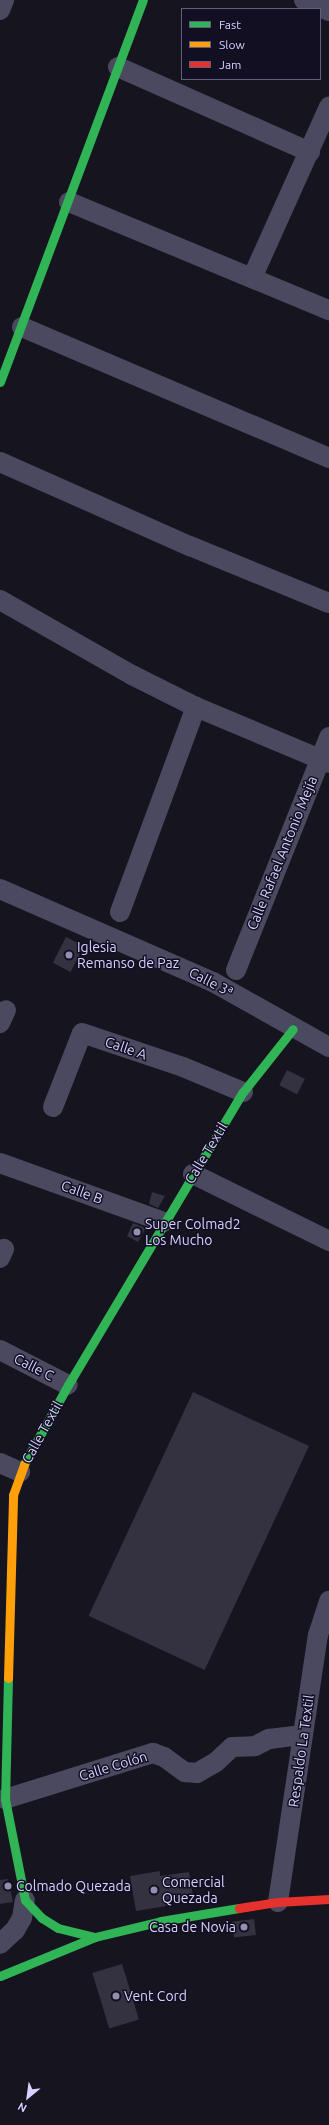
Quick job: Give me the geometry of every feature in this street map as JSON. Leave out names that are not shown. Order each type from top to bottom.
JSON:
[{"type":"street","points":[[0,10],[4,0]]},
{"type":"street","points":[[0,382],[69,202],[143,0]]},
{"type":"street","points":[[304,0],[329,11]]},
{"type":"street","points":[[118,67],[310,152]]},
{"type":"street","points":[[252,278],[329,108]]},
{"type":"street","points":[[69,202],[329,310]]},
{"type":"street","points":[[22,327],[329,458]]},
{"type":"street","points":[[0,462],[190,546],[329,603]]},
{"type":"street","points":[[0,600],[132,675],[196,707],[324,761]]},
{"type":"street","points":[[120,912],[196,707]]},
{"type":"street","name":"Calle Rafael Antonio Mejía","points":[[236,970],[324,761],[329,737]]},
{"type":"street","name":"Calle 3ª","points":[[0,889],[213,982],[293,1029],[329,1047]]},
{"type":"street","name":"Calle Textil","points":[[0,1944],[15,1930],[22,1918],[25,1900],[5,1799],[13,1495],[20,1472],[68,1385],[192,1174],[243,1092],[293,1029]]},
{"type":"street","name":"Calle A","points":[[53,1107],[82,1033],[183,1067],[243,1092]]},
{"type":"street","name":"Calle B","points":[[0,1163],[164,1222]]},
{"type":"street","points":[[192,1174],[329,1241]]},
{"type":"street","name":"Calle C","points":[[0,1350],[68,1385]]},
{"type":"street","points":[[0,1463],[20,1472]]},
{"type":"street","name":"Respaldo La Textil","points":[[278,1902],[318,1635],[329,1601]]},
{"type":"street","name":"Calle Colón","points":[[5,1799],[153,1754],[164,1757],[185,1772],[197,1773],[216,1762],[232,1747],[255,1746],[269,1739],[303,1735]]},
{"type":"street","points":[[0,1976],[37,1959],[94,1937],[161,1921],[278,1902],[329,1899]]},
{"type":"street","points":[[25,1900],[42,1918],[58,1928],[94,1937]]},
{"type":"building","name":"Iglesia Remanso de Paz","points":[[66,937],[84,946],[71,972],[53,963]]},
{"type":"building","points":[[287,1070],[305,1079],[297,1094],[279,1085]]},
{"type":"building","points":[[152,1192],[165,1196],[158,1208],[149,1204]]},
{"type":"building","name":"Super Colmad2 Los Mucho","points":[[133,1223],[146,1228],[138,1242],[127,1236]]},
{"type":"building","points":[[193,1392],[309,1446],[205,1670],[89,1616]]},
{"type":"building","points":[[160,1871],[160,1876],[189,1872],[193,1896],[165,1900],[166,1906],[136,1911],[130,1876]]},
{"type":"building","points":[[8,1879],[13,1902],[0,1904],[0,1880]]},
{"type":"building","name":"Casa de Novia","points":[[254,1919],[256,1935],[234,1938],[232,1922]]},
{"type":"building","name":"Vent Cord","points":[[122,1964],[139,2019],[109,2029],[92,1973]]},
{"type":"traffic: fast","points":[[0,382],[143,0]]},
{"type":"traffic: fast","points":[[24,1464],[68,1385],[243,1092],[293,1029]]},
{"type":"traffic: fast","points":[[8,1678],[5,1799],[25,1900],[42,1918],[58,1928],[95,1937]]},
{"type":"traffic: fast","points":[[0,1976],[95,1937],[161,1921],[239,1908]]},
{"type":"traffic: slow","points":[[8,1678],[13,1495],[24,1464]]},
{"type":"traffic: jam","points":[[239,1908],[278,1902],[329,1899]]},
{"type":"place","name":"Iglesia Remanso de Paz","points":[[69,955]]},
{"type":"place","name":"Super Colmad2 Los Mucho","points":[[137,1232]]},
{"type":"place","name":"Colmado Quezada","points":[[8,1886]]},
{"type":"place","name":"Comercial Quezada","points":[[154,1890]]},
{"type":"place","name":"Casa de Novia","points":[[244,1927]]},
{"type":"place","name":"Vent Cord","points":[[116,1996]]}]
